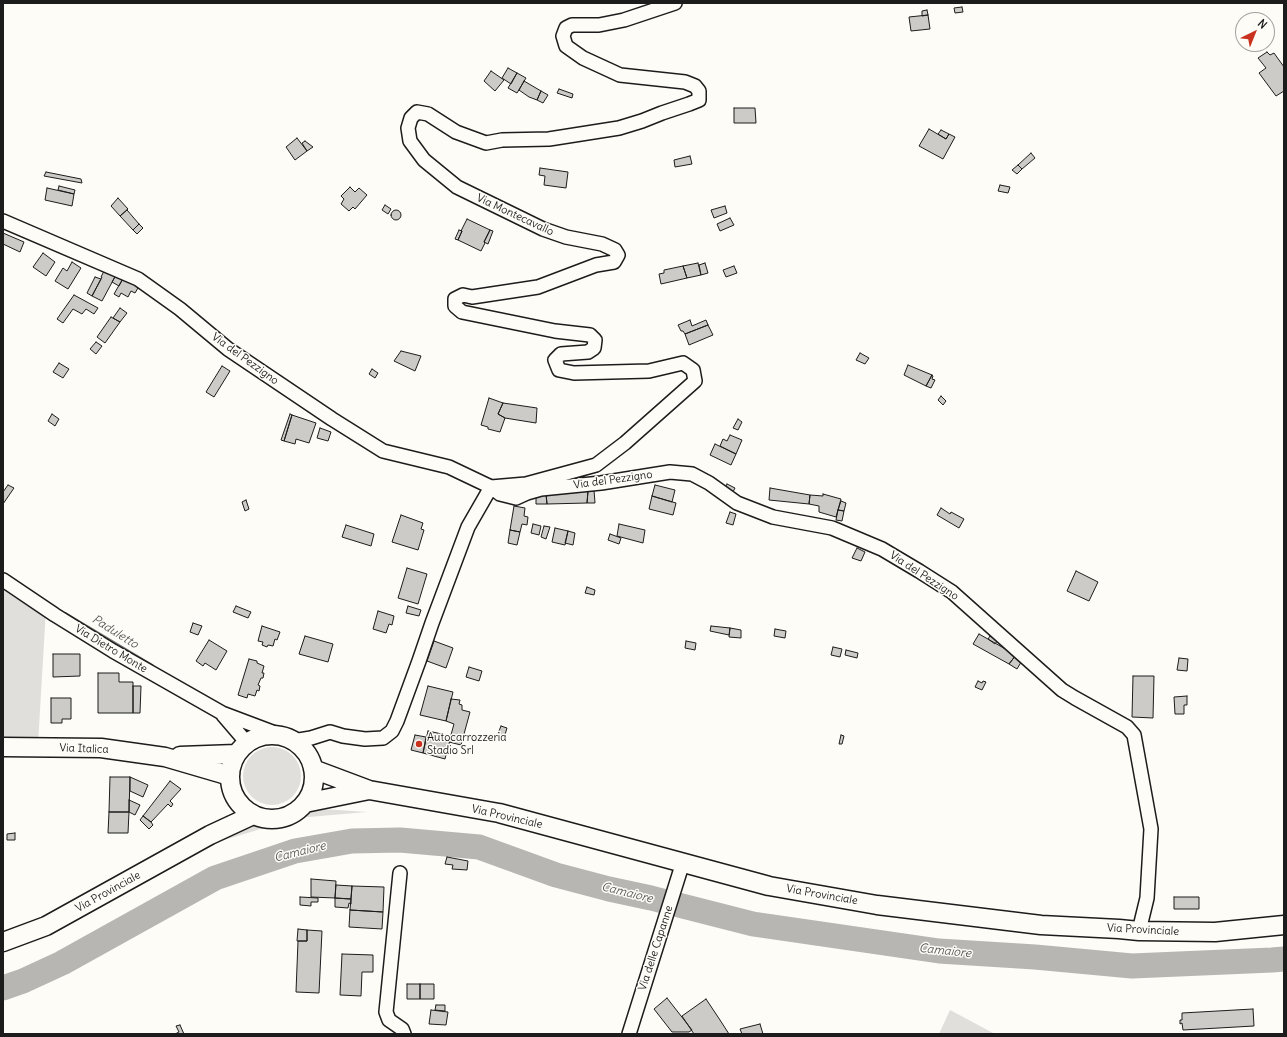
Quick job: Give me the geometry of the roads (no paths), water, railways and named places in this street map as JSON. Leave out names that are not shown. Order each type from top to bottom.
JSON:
[{"type":"main road","points":[[253,815],[244,809],[237,801],[231,789],[231,764],[242,748],[255,738],[274,735],[298,741]]},
{"type":"main road","name":"Via Provinciale","points":[[3,942],[46,926],[210,835],[253,815],[267,819],[281,818],[294,813],[305,803],[311,793],[314,782],[310,759],[298,741]]},
{"type":"main road","name":"Via Italica","points":[[3,747],[101,748],[165,757],[230,776]]},
{"type":"main road","name":"Via Italica","points":[[165,757],[242,748]]},
{"type":"main road","name":"Via Provinciale","points":[[313,770],[369,790],[499,813],[769,886],[877,904],[1041,926],[1215,932],[1284,925]]},
{"type":"main road","name":"Via Provinciale","points":[[305,803],[369,790]]},
{"type":"main road","name":"Via Provinciale","points":[[210,835],[237,801]]},
{"type":"street","name":"Via Montecavallo","points":[[491,487],[526,484],[596,465],[625,443],[695,382],[693,370],[683,363],[649,371],[574,374],[559,370],[555,360],[561,354],[588,352],[594,348],[595,340],[590,335],[555,332],[462,312],[455,306],[454,299],[463,295],[472,297],[538,287],[596,265],[614,262],[618,255],[615,250],[602,244],[566,237],[543,229],[457,187],[424,160],[410,141],[408,128],[411,118],[417,112],[428,114],[456,132],[486,143],[502,140],[549,139],[619,128],[642,122],[699,100],[699,91],[695,86],[685,82],[620,75],[583,58],[566,46],[563,36],[566,28],[572,25],[599,25],[624,20],[675,3]]},
{"type":"street","name":"Via del Pezzigno","points":[[3,221],[138,279],[180,309],[228,349],[332,419],[383,451],[449,467],[491,487],[500,494],[516,498],[541,489],[601,483],[670,472],[692,474],[709,483],[737,503],[766,515],[832,528],[882,549],[952,592],[1062,690],[1127,727],[1134,735],[1151,829],[1147,898],[1138,930]]},
{"type":"street","points":[[298,741],[330,732],[343,736],[365,739],[383,738],[392,731],[468,527],[491,487]]},
{"type":"street","name":"Via Dietro Monte","points":[[3,580],[55,615],[113,651],[222,713],[298,741]]},
{"type":"street","name":"Via Dietro Monte","points":[[222,713],[242,748]]},
{"type":"street","name":"Via delle Capanne","points":[[629,1034],[683,862]]},
{"type":"street","points":[[400,873],[386,1012],[389,1020],[402,1029],[404,1034]]},
{"type":"waterway","name":"Paduletto","points":[[65,614],[152,666]]},
{"type":"waterway","name":"Camaiore","points":[[3,988],[23,981],[62,963],[215,878],[295,851],[352,841],[400,840],[479,847],[556,875],[753,924],[939,951],[1035,957],[1132,966],[1284,959]]},
{"type":"place","name":"Autocarrozzeria Stadio Srl","points":[[419,744]]}]
